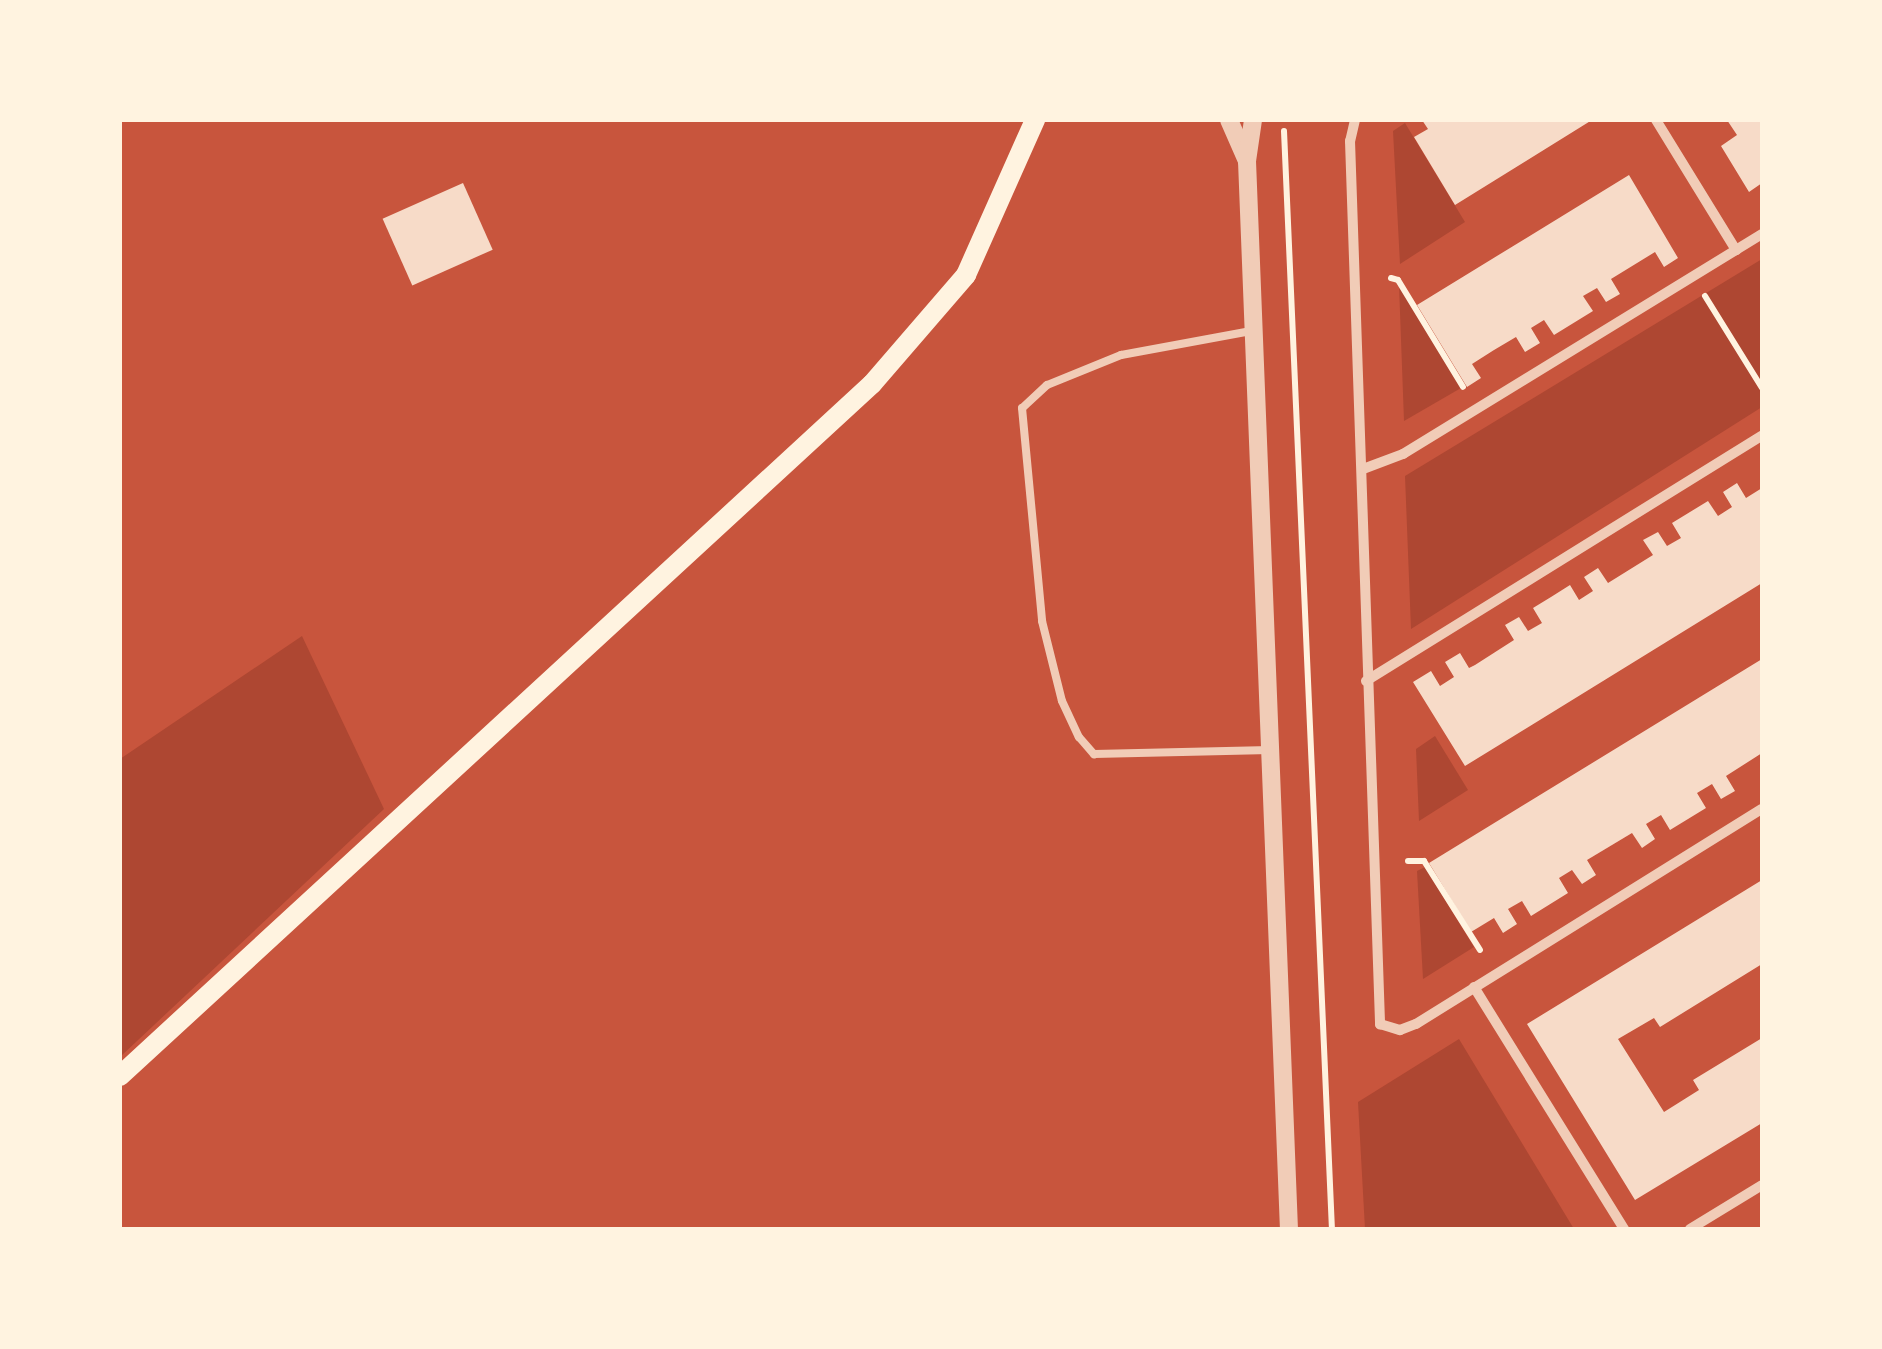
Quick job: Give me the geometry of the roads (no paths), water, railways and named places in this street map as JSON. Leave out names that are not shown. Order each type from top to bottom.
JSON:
[{"type":"main road","points":[[1014,161],[1020,120]]},
{"type":"main road","points":[[120,1076],[872,384],[966,275],[1034,120]]},
{"type":"street","points":[[1229,120],[1248,162]]},
{"type":"street","points":[[1253,120],[1248,162],[1289,1229]]},
{"type":"street","points":[[1355,120],[1350,141],[1364,469],[1366,681],[1377,1016],[1388,1030],[1400,1030],[1762,809]]},
{"type":"street","points":[[1656,120],[1736,250]]},
{"type":"street","points":[[1364,469],[1403,454],[1762,234]]},
{"type":"street","points":[[1366,681],[1762,435]]},
{"type":"street","points":[[1474,987],[1624,1229]]},
{"type":"street","points":[[1690,1229],[1762,1185]]},
{"type":"lane","points":[[1256,330],[1120,355],[1047,385],[1022,408],[1042,621],[1062,701],[1079,736],[1094,754],[1270,750]]}]
